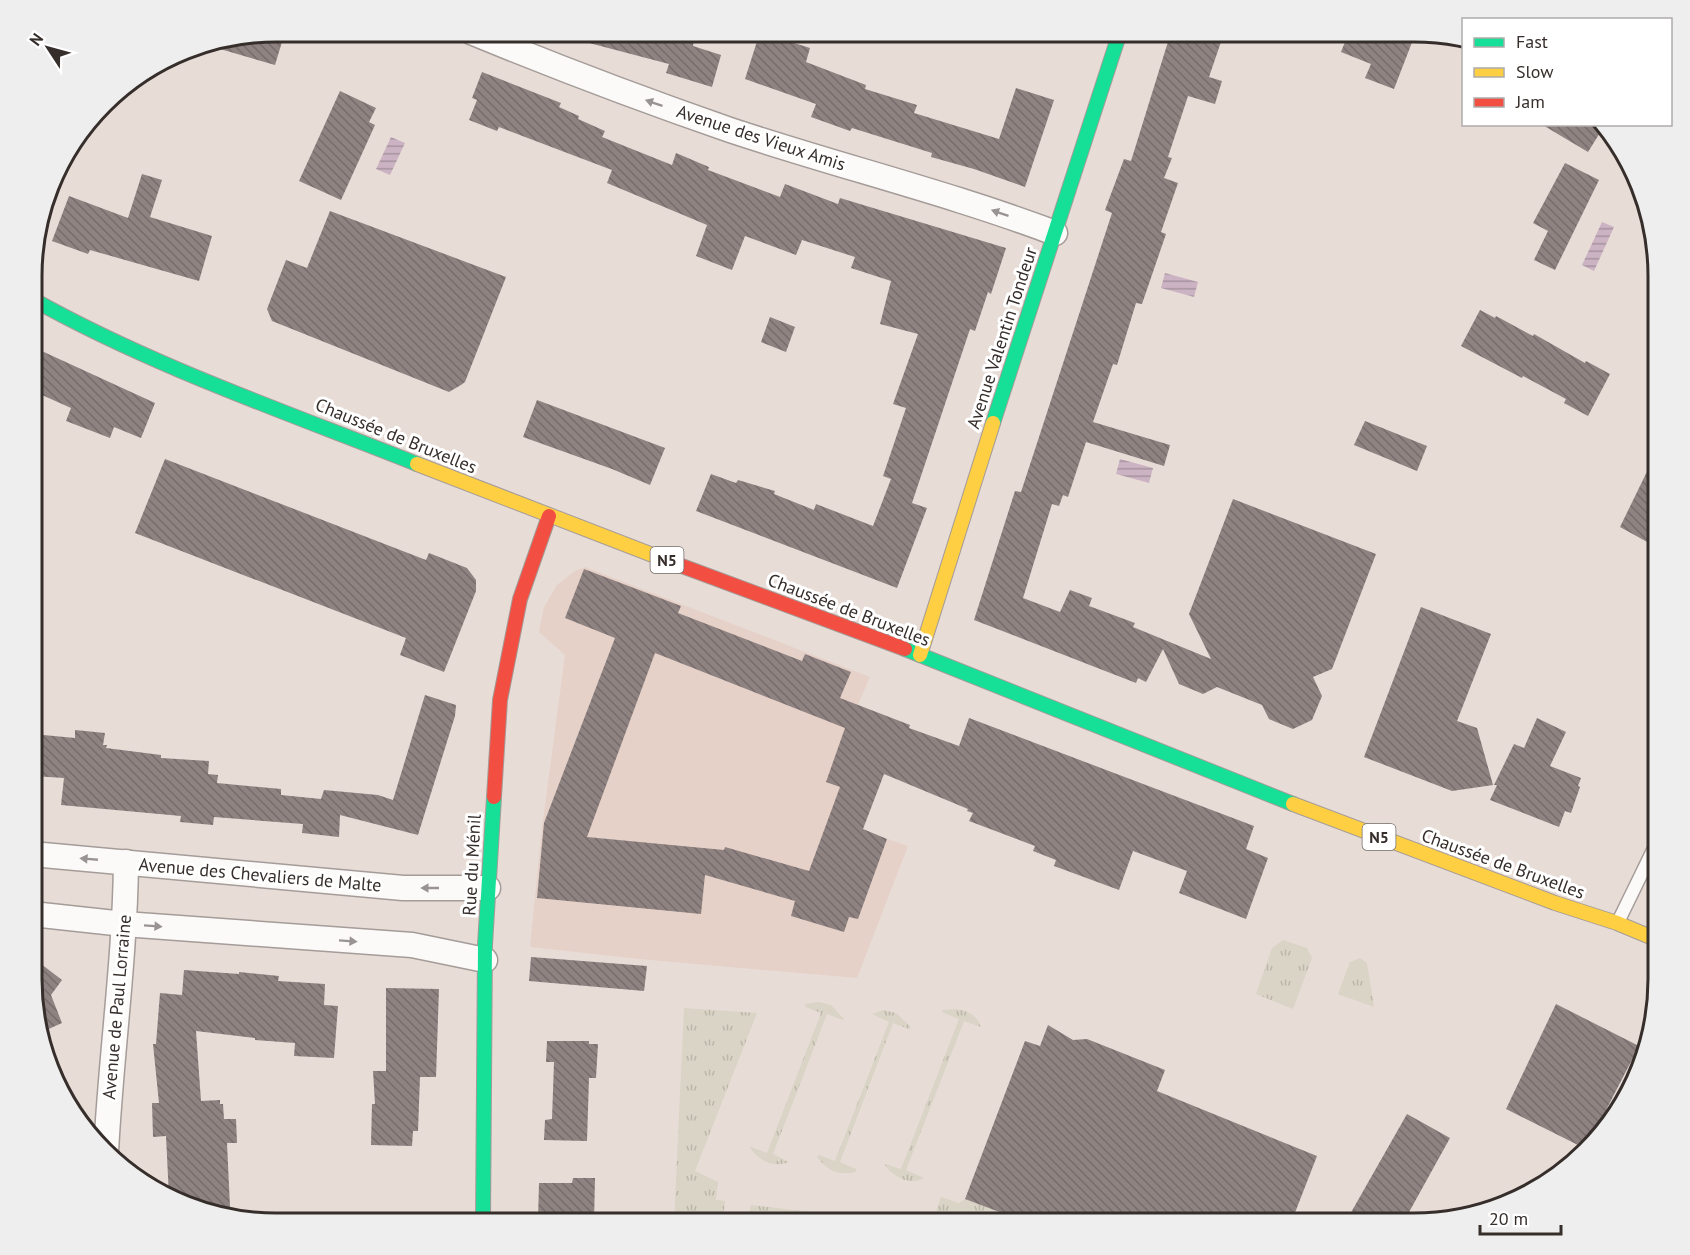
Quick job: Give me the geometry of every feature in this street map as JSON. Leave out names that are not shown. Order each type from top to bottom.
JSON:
[{"type":"main road","name":"Avenue Valentin Tondeur","points":[[920,655],[1117,42]]},
{"type":"main road","name":"Chaussée de Bruxelles","points":[[42,304],[66,318],[178,369],[549,516],[920,655],[1351,827],[1648,936]]},
{"type":"main road","name":"Rue du Ménil","points":[[483,1213],[485,960],[500,700],[520,599],[549,516]]},
{"type":"street","name":"Avenue des Vieux Amis","points":[[496,42],[622,92],[731,130],[1000,213],[1055,233]]},
{"type":"street","name":"Avenue des Chevaliers de Malte","points":[[42,855],[403,888],[488,888]]},
{"type":"street","name":"Avenue de Paul Lorraine","points":[[107,1140],[124,924],[126,862]]},
{"type":"street","points":[[42,915],[124,924],[412,945],[485,960]]},
{"type":"lane","points":[[1617,923],[1648,860]]},
{"type":"shaded area","points":[[391,137],[405,143],[390,175],[376,169]]},
{"type":"shaded area","points":[[1602,222],[1614,227],[1594,271],[1582,265]]},
{"type":"shaded area","points":[[1165,273],[1198,282],[1194,297],[1161,288]]},
{"type":"shaded area","points":[[1120,459],[1153,468],[1149,483],[1116,474]]},
{"type":"shaded area","points":[[585,567],[870,677],[843,739],[861,830],[908,846],[857,978],[530,947],[542,828],[565,655],[539,632],[544,607],[557,585],[575,571]]},
{"type":"green space","points":[[1283,940],[1307,948],[1312,958],[1293,1009],[1256,994],[1272,948]]},
{"type":"green space","points":[[1360,958],[1367,963],[1374,1007],[1338,994],[1350,962]]},
{"type":"green space","points":[[819,1002],[831,1005],[844,1019],[827,1014],[773,1154],[789,1162],[772,1164],[758,1157],[750,1148],[767,1153],[821,1013],[806,1007],[805,1004]]},
{"type":"green space","points":[[684,1008],[757,1013],[695,1171],[718,1182],[716,1200],[725,1201],[724,1213],[674,1213]]},
{"type":"green space","points":[[956,1009],[972,1014],[981,1027],[964,1021],[906,1170],[924,1178],[907,1181],[892,1173],[884,1164],[901,1169],[959,1019],[942,1012]]},
{"type":"green space","points":[[883,1010],[896,1013],[911,1027],[909,1029],[893,1023],[840,1162],[856,1169],[856,1172],[839,1173],[829,1169],[817,1157],[819,1155],[835,1161],[889,1022],[872,1014]]},
{"type":"green space","points":[[941,1197],[959,1203],[965,1199],[1002,1213],[935,1213]]},
{"type":"green space","points":[[751,1205],[819,1213],[749,1213]]},
{"type":"building","points":[[282,42],[275,65],[220,49],[246,44]]},
{"type":"building","points":[[585,42],[694,42],[693,46],[721,55],[712,87],[666,73],[669,64]]},
{"type":"building","points":[[757,42],[791,42],[810,48],[806,62],[866,85],[865,89],[917,105],[914,113],[999,139],[1016,88],[1054,100],[1025,187],[931,157],[932,153],[852,128],[850,131],[811,117],[816,104],[745,79]]},
{"type":"building","points":[[1168,42],[1221,42],[1209,77],[1222,81],[1215,104],[1188,96],[1168,157],[1172,158],[1164,178],[1178,183],[1161,232],[1166,234],[1142,304],[1136,303],[1117,365],[1113,364],[1093,422],[1170,445],[1164,466],[1086,442],[1068,497],[1063,495],[1059,506],[1052,504],[1023,598],[1060,612],[1070,590],[1092,598],[1089,606],[1135,623],[1133,627],[1211,659],[1189,614],[1233,499],[1376,554],[1332,669],[1313,677],[1322,696],[1312,720],[1293,729],[1269,719],[1262,705],[1217,687],[1203,694],[1179,684],[1163,649],[1146,682],[1138,678],[1136,683],[974,620],[1015,491],[1021,492],[1112,213],[1105,210],[1124,159],[1131,161]]},
{"type":"building","points":[[1345,42],[1412,42],[1394,89],[1365,78],[1371,64],[1341,52]]},
{"type":"building","points":[[482,72],[561,103],[559,107],[579,116],[578,119],[605,131],[602,137],[672,165],[676,153],[709,167],[708,170],[780,197],[785,184],[838,204],[840,198],[1006,248],[991,294],[988,292],[975,331],[970,329],[912,503],[927,508],[897,588],[696,511],[711,474],[736,483],[738,480],[775,491],[774,494],[814,510],[816,504],[873,526],[891,479],[883,476],[906,408],[893,404],[918,334],[880,324],[891,281],[851,268],[855,257],[802,240],[796,255],[745,236],[732,270],[696,256],[707,225],[607,183],[612,170],[499,127],[497,131],[469,120],[477,100],[472,98]]},
{"type":"building","points":[[340,91],[376,108],[369,122],[375,125],[341,200],[299,181]]},
{"type":"building","points":[[1544,126],[1593,126],[1600,133],[1588,152]]},
{"type":"building","points":[[1565,163],[1599,180],[1555,270],[1534,260],[1548,231],[1533,223]]},
{"type":"building","points":[[142,174],[162,180],[150,217],[212,236],[199,281],[90,250],[88,254],[52,241],[69,196],[128,218]]},
{"type":"building","points":[[330,211],[506,277],[465,382],[449,392],[272,321],[267,309],[286,260],[307,268]]},
{"type":"building","points":[[1480,310],[1533,336],[1534,334],[1585,363],[1586,361],[1610,374],[1588,416],[1564,403],[1566,399],[1461,346]]},
{"type":"building","points":[[770,317],[795,327],[786,352],[761,342]]},
{"type":"building","points":[[42,351],[155,403],[141,438],[114,427],[110,438],[66,421],[71,408],[42,395]]},
{"type":"building","points":[[537,400],[665,448],[650,485],[523,437]]},
{"type":"building","points":[[1365,421],[1427,446],[1417,471],[1354,445]]},
{"type":"building","points":[[165,459],[426,560],[429,553],[467,568],[476,580],[476,591],[444,672],[400,655],[406,638],[135,533]]},
{"type":"building","points":[[1648,470],[1648,542],[1620,527]]},
{"type":"building","points":[[584,569],[681,606],[678,613],[802,661],[805,654],[851,672],[840,698],[910,725],[909,728],[959,746],[969,718],[1254,826],[1246,849],[1268,858],[1246,919],[1179,893],[1187,871],[1133,851],[1119,890],[1054,866],[1056,860],[1033,851],[1035,846],[969,821],[973,813],[967,811],[968,809],[884,774],[863,829],[887,839],[858,919],[849,917],[844,932],[791,916],[795,901],[705,875],[701,914],[537,898],[544,823],[615,638],[565,618]],"holes":[[[655,653],[845,728],[826,782],[840,787],[809,871],[725,847],[724,850],[587,837]]]},
{"type":"building","points":[[1421,607],[1491,634],[1457,721],[1477,728],[1493,785],[1452,791],[1364,757]]},
{"type":"building","points":[[425,695],[456,705],[455,716],[418,835],[340,815],[339,837],[302,833],[303,824],[214,817],[213,825],[180,822],[181,816],[61,805],[64,778],[42,777],[42,735],[75,738],[75,730],[105,733],[103,745],[107,745],[106,748],[161,755],[161,758],[209,761],[208,774],[218,775],[217,783],[281,789],[281,795],[321,799],[324,790],[378,795],[393,800]]},
{"type":"building","points":[[1537,718],[1566,732],[1550,766],[1581,778],[1571,813],[1565,811],[1559,827],[1490,800],[1497,785],[1494,785],[1514,744],[1524,748]]},
{"type":"building","points":[[531,957],[647,966],[644,991],[529,981]]},
{"type":"building","points":[[42,965],[62,980],[51,995],[62,1023],[48,1029],[44,1009]]},
{"type":"building","points":[[184,970],[239,974],[239,972],[279,976],[278,981],[325,984],[324,1005],[338,1006],[334,1058],[294,1056],[295,1043],[255,1040],[255,1038],[196,1031],[201,1101],[220,1100],[220,1104],[223,1104],[224,1119],[236,1119],[237,1143],[227,1143],[230,1207],[201,1201],[168,1187],[166,1136],[153,1137],[152,1103],[159,1103],[153,1044],[156,1044],[160,993],[182,995]]},
{"type":"building","points":[[386,988],[439,989],[436,1077],[420,1077],[418,1131],[413,1131],[412,1146],[371,1145],[372,1104],[375,1104],[373,1071],[386,1071]]},
{"type":"building","points":[[1556,1004],[1638,1046],[1601,1119],[1578,1145],[1506,1109]]},
{"type":"building","points":[[1048,1025],[1073,1040],[1087,1039],[1165,1070],[1157,1091],[1317,1156],[1295,1213],[1002,1213],[965,1199],[1025,1041],[1040,1046]]},
{"type":"building","points":[[547,1041],[589,1041],[589,1044],[598,1044],[596,1078],[589,1078],[587,1141],[544,1140],[545,1120],[552,1119],[554,1062],[546,1062]]},
{"type":"building","points":[[1407,1114],[1450,1138],[1409,1213],[1351,1213]]},
{"type":"building","points":[[573,1178],[595,1178],[594,1213],[538,1213],[539,1183],[572,1183]]},
{"type":"traffic: fast","points":[[993,423],[1117,42]]},
{"type":"traffic: fast","points":[[42,304],[126,347],[174,368],[417,464]]},
{"type":"traffic: fast","points":[[905,649],[1293,804]]},
{"type":"traffic: fast","points":[[483,1213],[485,945],[494,797]]},
{"type":"traffic: slow","points":[[920,655],[993,423]]},
{"type":"traffic: slow","points":[[417,464],[663,559]]},
{"type":"traffic: slow","points":[[1293,804],[1648,936]]},
{"type":"traffic: jam","points":[[494,797],[500,700],[520,599],[549,516]]},
{"type":"traffic: jam","points":[[663,559],[905,649]]}]
